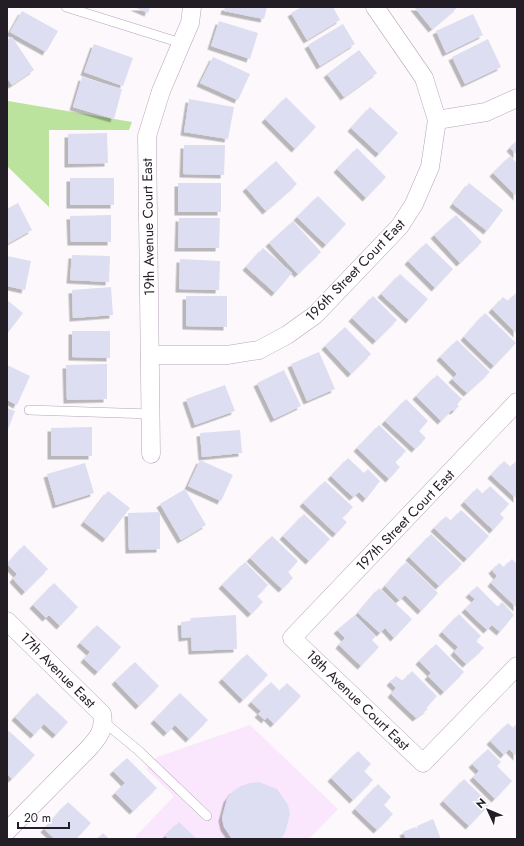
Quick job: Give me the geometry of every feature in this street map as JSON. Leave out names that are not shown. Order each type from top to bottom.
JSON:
[{"type":"street","name":"19th Avenue Court East","points":[[151,454],[147,136],[161,91],[190,23],[192,7]]},
{"type":"street","points":[[375,7],[424,78],[437,120],[486,112],[517,98]]},
{"type":"street","name":"196th Street Court East","points":[[150,355],[227,355],[259,350],[287,335],[315,315],[400,226],[414,204],[430,167],[437,120]]},
{"type":"street","name":"197th Street Court East","points":[[292,638],[517,402]]},
{"type":"street","name":"17th Avenue East","points":[[7,621],[102,714],[104,722]]},
{"type":"street","name":"18th Avenue Court East","points":[[292,638],[423,763],[517,666]]},
{"type":"street","points":[[7,831],[88,749],[100,735],[104,722]]},
{"type":"lane","points":[[66,7],[181,43]]},
{"type":"lane","points":[[29,410],[151,414]]},
{"type":"lane","points":[[104,722],[139,751],[207,816]]},
{"type":"shaded area","points":[[250,725],[338,809],[309,839],[137,839],[135,837],[174,796],[146,769],[157,757]]},
{"type":"green space","points":[[7,100],[132,122],[129,130],[49,130],[49,207],[7,166]]},
{"type":"building","points":[[134,7],[150,7],[148,13]]},
{"type":"building","points":[[225,7],[267,7],[264,19],[224,11]]},
{"type":"building","points":[[302,7],[333,7],[340,20],[307,40],[291,13]]},
{"type":"building","points":[[414,7],[458,7],[432,29]]},
{"type":"building","points":[[22,11],[58,31],[46,52],[10,32]]},
{"type":"building","points":[[473,14],[483,35],[446,53],[436,31]]},
{"type":"building","points":[[219,21],[258,33],[250,59],[211,46]]},
{"type":"building","points":[[343,24],[355,44],[320,66],[308,45]]},
{"type":"building","points":[[12,37],[34,70],[12,85],[7,78],[7,40]]},
{"type":"building","points":[[488,39],[501,67],[465,84],[452,57]]},
{"type":"building","points":[[94,44],[133,58],[123,86],[84,72]]},
{"type":"building","points":[[359,50],[377,73],[344,97],[327,74]]},
{"type":"building","points":[[213,57],[250,74],[238,100],[200,83]]},
{"type":"building","points":[[82,77],[122,89],[114,119],[73,107]]},
{"type":"building","points":[[286,97],[316,127],[295,149],[265,119]]},
{"type":"building","points":[[189,99],[234,107],[228,139],[184,132]]},
{"type":"building","points":[[370,107],[398,133],[379,154],[351,128]]},
{"type":"building","points":[[107,133],[108,163],[68,164],[68,134]]},
{"type":"building","points":[[517,140],[517,155],[510,148]]},
{"type":"building","points":[[184,145],[225,145],[224,175],[183,174]]},
{"type":"building","points":[[357,148],[386,177],[366,198],[337,169]]},
{"type":"building","points":[[510,156],[517,163],[517,197],[493,173]]},
{"type":"building","points":[[276,161],[297,184],[266,211],[246,188]]},
{"type":"building","points":[[70,178],[114,178],[114,205],[70,205]]},
{"type":"building","points":[[178,183],[221,183],[221,212],[178,212]]},
{"type":"building","points":[[469,183],[503,210],[487,231],[453,204]]},
{"type":"building","points":[[318,196],[346,224],[326,245],[297,217]]},
{"type":"building","points":[[18,203],[32,230],[7,244],[7,209]]},
{"type":"building","points":[[111,215],[111,242],[71,242],[70,216]]},
{"type":"building","points":[[456,215],[482,242],[460,263],[434,235]]},
{"type":"building","points":[[179,218],[220,218],[219,248],[178,248]]},
{"type":"building","points":[[293,221],[321,252],[298,274],[269,243]]},
{"type":"building","points":[[426,243],[453,269],[435,288],[408,261]]},
{"type":"building","points":[[263,248],[292,273],[275,293],[246,267]]},
{"type":"building","points":[[72,255],[110,256],[109,282],[70,280]]},
{"type":"building","points":[[7,256],[31,261],[25,290],[7,286]]},
{"type":"building","points":[[180,259],[220,261],[219,290],[179,289]]},
{"type":"building","points":[[400,274],[428,299],[409,320],[381,294]]},
{"type":"building","points":[[111,287],[113,315],[73,318],[72,290]]},
{"type":"building","points":[[517,292],[517,334],[492,309],[503,297],[508,301]]},
{"type":"building","points":[[186,296],[227,296],[227,327],[186,326]]},
{"type":"building","points":[[373,296],[397,320],[376,341],[352,318]]},
{"type":"building","points":[[7,300],[23,313],[7,334]]},
{"type":"building","points":[[485,313],[516,343],[494,366],[464,337]]},
{"type":"building","points":[[345,327],[371,354],[351,374],[325,346]]},
{"type":"building","points":[[72,331],[110,331],[110,358],[72,357]]},
{"type":"building","points":[[457,340],[490,372],[467,393],[452,379],[457,374],[440,357]]},
{"type":"building","points":[[319,352],[335,389],[307,401],[291,364]]},
{"type":"building","points":[[107,364],[107,399],[67,400],[66,365]]},
{"type":"building","points":[[7,365],[30,376],[17,405],[7,400]]},
{"type":"building","points":[[284,370],[301,406],[274,419],[257,383]]},
{"type":"building","points":[[437,375],[462,399],[457,404],[459,406],[454,411],[452,410],[441,421],[416,396]]},
{"type":"building","points":[[225,385],[235,411],[195,425],[186,399]]},
{"type":"building","points":[[406,399],[428,421],[419,431],[426,438],[415,449],[385,421]]},
{"type":"building","points":[[7,408],[15,411],[7,432]]},
{"type":"building","points":[[379,425],[406,451],[395,462],[400,467],[389,479],[357,448]]},
{"type":"building","points":[[92,427],[92,456],[51,456],[51,428]]},
{"type":"building","points":[[240,430],[242,453],[202,457],[200,433]]},
{"type":"building","points":[[348,458],[364,473],[368,469],[380,481],[366,499],[359,492],[353,497],[331,476]]},
{"type":"building","points":[[200,460],[233,475],[221,501],[188,486]]},
{"type":"building","points":[[517,460],[517,499],[491,475],[504,461],[511,467]]},
{"type":"building","points":[[85,463],[94,493],[56,505],[47,474]]},
{"type":"building","points":[[325,481],[353,507],[342,518],[347,522],[336,534],[303,503]]},
{"type":"building","points":[[490,486],[509,504],[500,514],[504,518],[493,530],[464,502],[477,488],[483,494]]},
{"type":"building","points":[[185,489],[206,525],[181,540],[160,504]]},
{"type":"building","points":[[108,491],[130,508],[106,539],[84,522]]},
{"type":"building","points":[[461,510],[489,536],[467,559],[434,528],[446,516],[451,521]]},
{"type":"building","points":[[160,512],[160,549],[129,550],[128,513]]},
{"type":"building","points":[[304,514],[330,539],[309,561],[283,536]]},
{"type":"building","points":[[431,534],[462,564],[439,586],[409,557]]},
{"type":"building","points":[[272,536],[298,561],[288,572],[293,578],[282,589],[250,558]]},
{"type":"building","points":[[24,545],[48,569],[25,592],[13,579],[17,574],[7,564]]},
{"type":"building","points":[[512,559],[517,564],[517,608],[491,583],[497,576],[492,570],[499,563],[504,567]]},
{"type":"building","points":[[245,562],[268,585],[257,596],[263,602],[251,614],[222,585]]},
{"type":"building","points":[[406,562],[438,593],[421,611],[405,595],[399,600],[385,586]]},
{"type":"building","points":[[54,583],[78,607],[60,626],[49,615],[46,618],[33,605]]},
{"type":"building","points":[[477,586],[498,607],[502,602],[514,615],[500,632],[492,625],[487,630],[465,609],[475,599],[469,594]]},
{"type":"building","points":[[379,588],[412,619],[394,638],[385,628],[380,633],[358,613]]},
{"type":"building","points":[[459,614],[481,636],[476,641],[484,648],[466,664],[454,652],[458,647],[442,632]]},
{"type":"building","points":[[236,615],[237,649],[192,651],[191,637],[182,638],[181,622],[191,621],[190,618]]},
{"type":"building","points":[[355,615],[376,636],[372,640],[379,647],[361,666],[339,645],[345,638],[337,630]]},
{"type":"building","points":[[97,625],[121,647],[98,672],[84,659],[90,652],[80,643]]},
{"type":"building","points":[[436,644],[464,672],[444,692],[428,676],[431,673],[419,661]]},
{"type":"building","points":[[247,654],[268,675],[243,700],[222,679]]},
{"type":"building","points":[[135,662],[159,686],[139,706],[115,681]]},
{"type":"building","points":[[412,671],[437,696],[426,708],[428,709],[416,718],[391,694],[396,688],[390,682],[396,676],[403,681]]},
{"type":"building","points":[[271,682],[280,691],[287,683],[301,696],[274,724],[267,717],[265,720],[258,714],[261,711],[251,702]]},
{"type":"building","points":[[37,693],[68,722],[56,735],[44,724],[34,735],[15,717]]},
{"type":"building","points":[[180,693],[208,720],[189,739],[175,725],[167,733],[154,720]]},
{"type":"building","points":[[508,723],[513,728],[517,723],[517,757],[509,749],[504,755],[490,741]]},
{"type":"building","points":[[9,731],[35,755],[12,779],[7,774],[7,732]]},
{"type":"building","points":[[488,749],[501,762],[497,766],[512,781],[495,799],[473,777],[479,771],[472,764]]},
{"type":"building","points":[[358,751],[371,764],[364,771],[373,780],[353,800],[331,778]]},
{"type":"building","points":[[127,758],[157,788],[133,811],[115,793],[125,783],[113,771]]},
{"type":"building","points":[[464,779],[490,804],[469,826],[443,801]]},
{"type":"building","points":[[259,782],[277,789],[288,805],[290,814],[285,833],[281,839],[232,839],[224,827],[222,818],[227,799],[233,791],[241,786]]},
{"type":"building","points":[[378,784],[391,797],[384,805],[393,814],[377,830],[355,809]]},
{"type":"building","points":[[68,802],[91,823],[76,839],[55,839],[44,829]]},
{"type":"building","points":[[433,819],[441,839],[406,839],[403,832],[415,827],[416,829],[418,828],[417,826]]},
{"type":"building","points":[[179,822],[197,839],[168,839],[165,836]]},
{"type":"building","points":[[103,833],[109,839],[97,839]]}]
